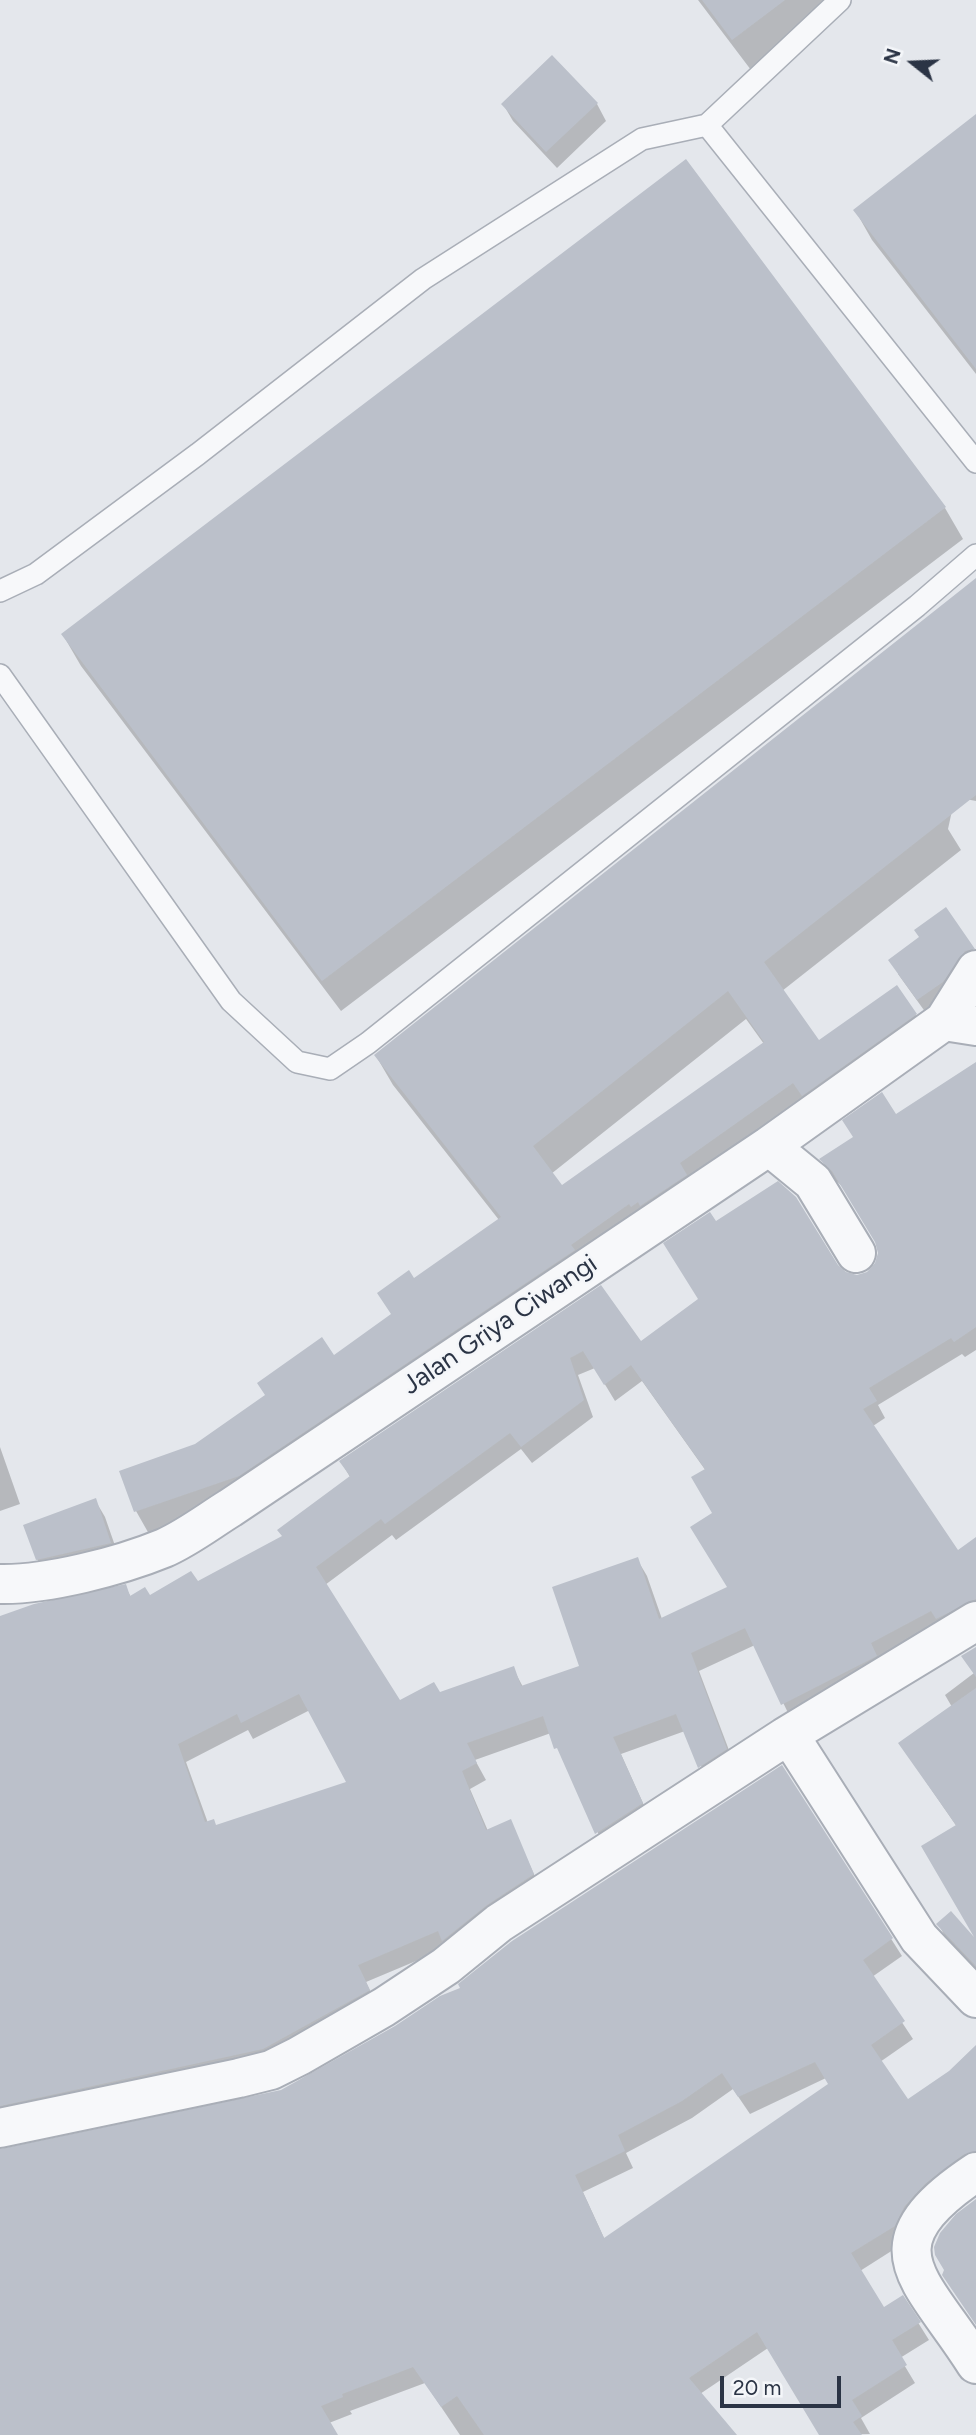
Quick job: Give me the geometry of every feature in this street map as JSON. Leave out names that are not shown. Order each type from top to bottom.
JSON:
[{"type":"street","points":[[960,1023],[976,970]]},
{"type":"street","name":"Jalan Griya Ciwangi","points":[[0,1584],[21,1584],[75,1575],[165,1547],[230,1508],[769,1146],[960,1023]]},
{"type":"street","points":[[769,1146],[813,1182],[856,1253]]},
{"type":"street","points":[[0,2128],[239,2078],[271,2070],[299,2056],[446,1966],[499,1923],[785,1737],[976,1621]]},
{"type":"street","points":[[785,1737],[798,1749],[919,1938],[976,1998]]},
{"type":"street","points":[[976,2172],[954,2187],[929,2212],[912,2236],[910,2258],[917,2279],[976,2364]]},
{"type":"lane","points":[[0,591],[36,574],[198,454],[423,279],[642,139],[707,125],[841,0]]},
{"type":"lane","points":[[707,125],[976,462]]},
{"type":"lane","points":[[0,675],[231,1001],[297,1062],[330,1069],[379,1034],[917,606],[976,555]]},
{"type":"building","points":[[702,0],[785,0],[732,40]]},
{"type":"building","points":[[552,55],[598,103],[546,152],[501,104]]},
{"type":"building","points":[[976,114],[976,369],[853,210]]},
{"type":"building","points":[[686,159],[946,507],[322,981],[61,634]]},
{"type":"building","points":[[976,578],[976,795],[764,962],[819,1040],[897,985],[917,1014],[802,1096],[793,1083],[680,1163],[687,1175],[640,1206],[638,1202],[631,1207],[629,1204],[571,1245],[575,1250],[239,1476],[134,1512],[119,1471],[195,1444],[265,1395],[257,1383],[322,1337],[334,1355],[391,1314],[377,1293],[409,1270],[414,1278],[501,1217],[374,1055]],"holes":[[[728,991],[764,1042],[562,1185],[533,1146]]]},
{"type":"building","points":[[946,907],[975,949],[965,951],[943,982],[917,1000],[888,960],[919,937],[914,930]]},
{"type":"building","points":[[976,1062],[976,1327],[954,1342],[951,1338],[869,1388],[877,1401],[863,1409],[958,1550],[976,1537],[976,1599],[936,1619],[931,1611],[871,1643],[877,1656],[781,1705],[745,1628],[691,1653],[727,1749],[698,1768],[676,1714],[613,1737],[643,1803],[595,1834],[557,1748],[554,1749],[543,1716],[467,1743],[477,1763],[462,1771],[486,1830],[511,1819],[534,1874],[487,1905],[442,1941],[438,1931],[358,1965],[370,1990],[263,2049],[0,2106],[0,1616],[34,1604],[126,1584],[130,1596],[145,1587],[150,1595],[191,1571],[198,1581],[282,1536],[277,1530],[350,1476],[339,1461],[601,1285],[641,1341],[698,1299],[663,1243],[710,1212],[716,1221],[778,1181],[796,1197],[838,1265],[846,1272],[857,1275],[867,1272],[875,1263],[878,1253],[875,1242],[832,1171],[819,1159],[853,1137],[842,1120],[882,1092],[896,1114]],"holes":[[[583,1351],[604,1385],[631,1365],[705,1469],[691,1477],[712,1513],[690,1527],[727,1587],[659,1619],[638,1557],[552,1587],[579,1666],[521,1686],[514,1666],[440,1692],[434,1682],[400,1700],[316,1567],[381,1519],[385,1524],[510,1433],[521,1447],[584,1400],[570,1358]],[[299,1694],[346,1782],[216,1825],[214,1819],[205,1822],[178,1744],[237,1714],[241,1723]]]},
{"type":"building","points":[[96,1498],[111,1543],[36,1560],[23,1525]]},
{"type":"building","points":[[976,1647],[976,1677],[961,1656]]},
{"type":"building","points":[[976,1688],[976,1966],[936,1924],[951,1911],[974,1937],[921,1846],[956,1825],[898,1743]]},
{"type":"building","points":[[782,1765],[893,1938],[863,1960],[905,2021],[871,2045],[908,2099],[949,2071],[976,2045],[976,2151],[963,2155],[925,2184],[904,2207],[895,2226],[851,2253],[884,2307],[903,2295],[921,2322],[892,2340],[907,2365],[852,2400],[862,2416],[853,2422],[862,2435],[819,2435],[757,2332],[689,2378],[737,2435],[484,2435],[457,2396],[441,2407],[413,2367],[342,2394],[343,2397],[321,2406],[338,2435],[0,2435],[0,2149],[281,2090],[395,2026],[440,1996],[460,1988],[458,1984],[512,1941]],"holes":[[[815,2062],[828,2084],[604,2238],[575,2175],[625,2151],[618,2135],[682,2101],[722,2073],[738,2097]]]},
{"type":"building","points":[[976,2199],[976,2325],[942,2275],[944,2270],[935,2255],[934,2247],[940,2233],[956,2214]]}]
